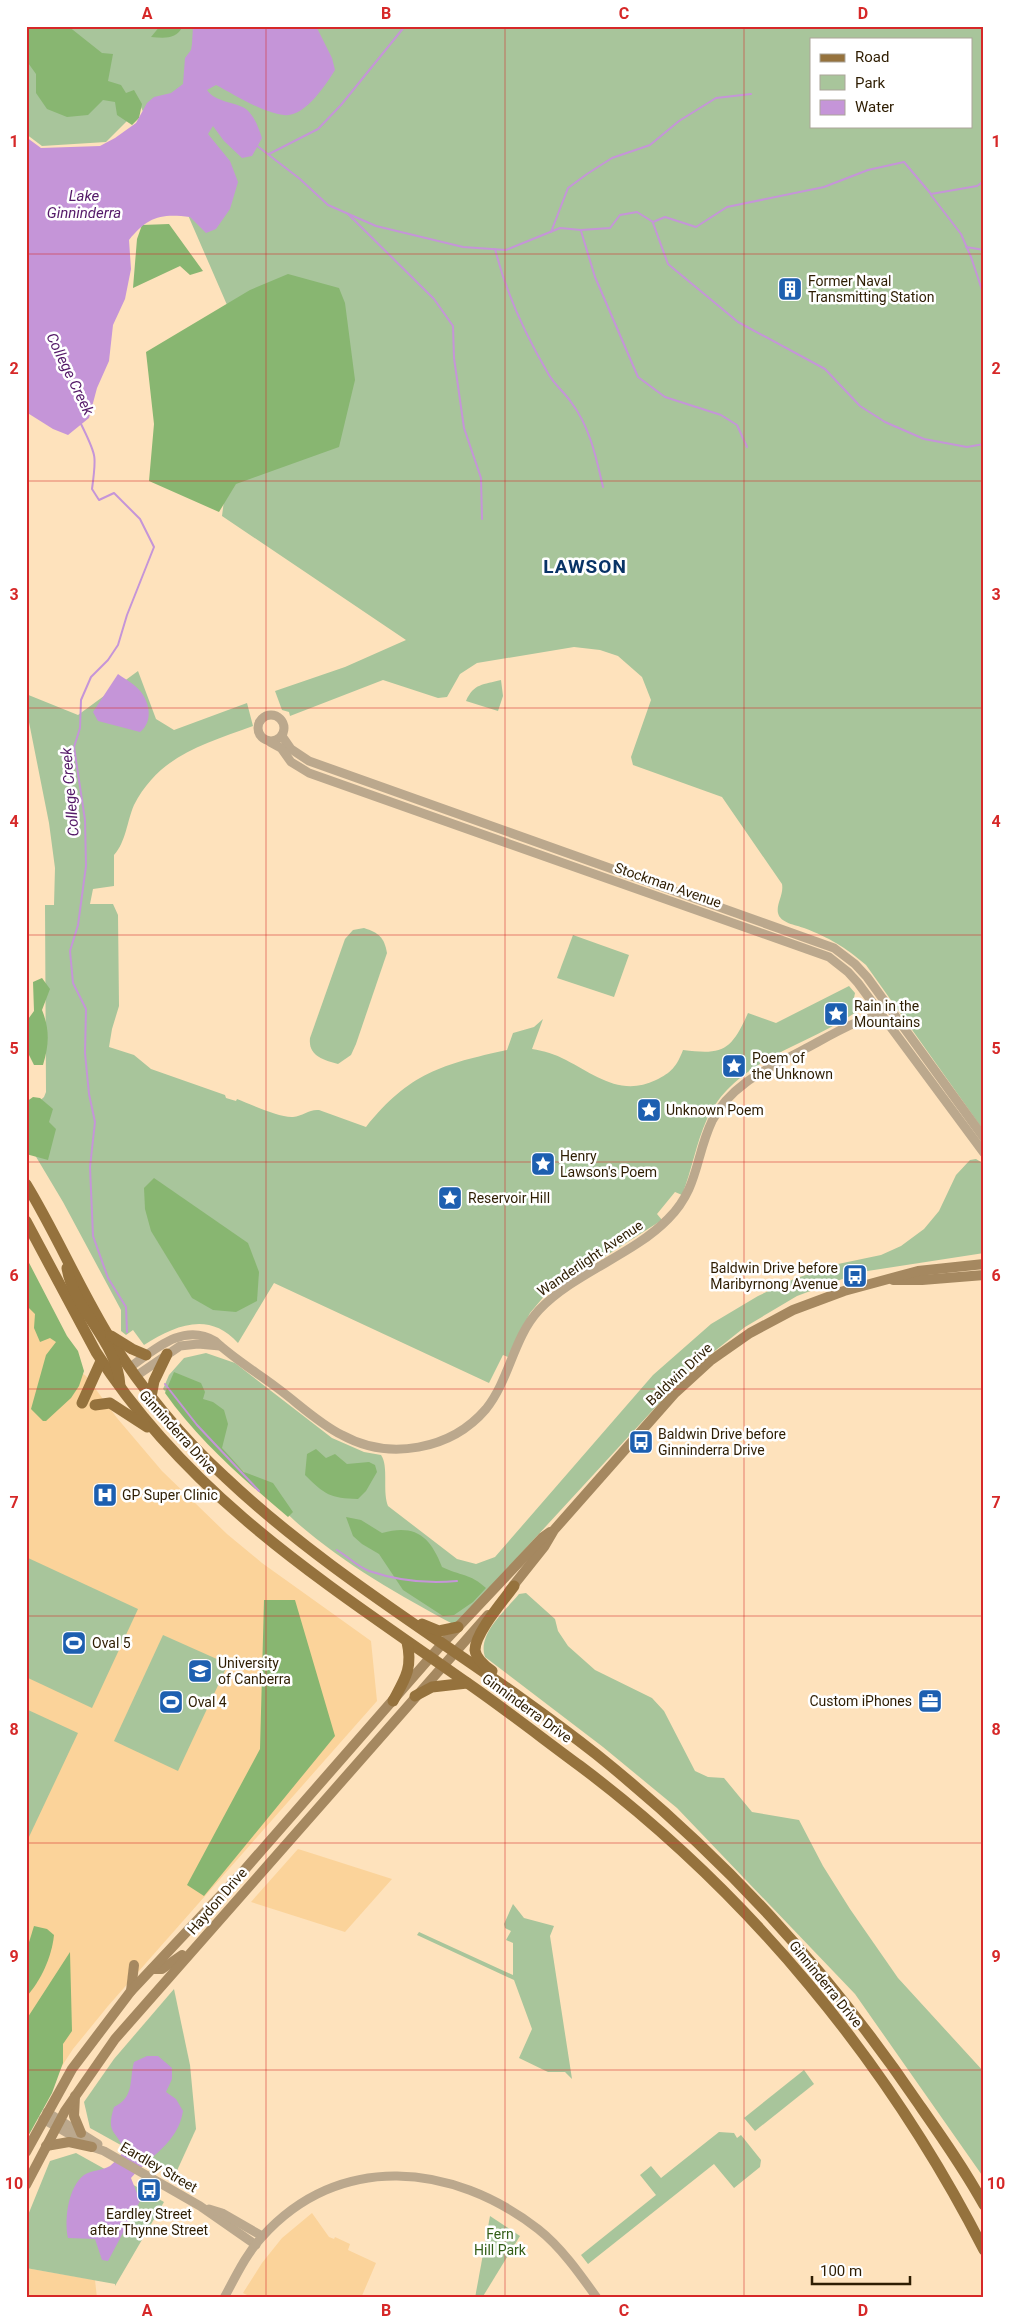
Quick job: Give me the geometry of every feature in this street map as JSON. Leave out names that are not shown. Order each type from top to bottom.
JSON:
[{"type":"main road","name":"Ginninderra Drive","points":[[26,1184],[108,1334],[132,1372],[151,1397],[222,1476],[285,1531],[594,1753],[670,1816],[744,1887],[815,1964],[879,2046],[930,2120],[984,2205]]},
{"type":"main road","name":"Ginninderra Drive","points":[[26,1222],[102,1361],[120,1388],[153,1430],[211,1491],[274,1546],[583,1768],[659,1829],[732,1899],[802,1974],[859,2049],[914,2129],[963,2210],[984,2250]]},
{"type":"main road","points":[[65,1256],[70,1286],[116,1362],[120,1375],[120,1388]]},
{"type":"main road","name":"Baldwin Drive","points":[[454,1652],[514,1586],[544,1547],[554,1530],[675,1393],[722,1351],[764,1325],[808,1303],[844,1291],[928,1269],[984,1264]]},
{"type":"main road","name":"Baldwin Drive","points":[[887,1280],[916,1281],[984,1275]]},
{"type":"main road","points":[[108,1334],[132,1350],[146,1355]]},
{"type":"main road","points":[[151,1397],[154,1381],[167,1354]]},
{"type":"main road","points":[[82,1403],[102,1361]]},
{"type":"main road","points":[[95,1405],[110,1403],[153,1430]]},
{"type":"main road","name":"Baldwin Drive","points":[[442,1644],[543,1537],[554,1530]]},
{"type":"main road","points":[[514,1586],[479,1635],[475,1650],[481,1663],[548,1712],[594,1753]]},
{"type":"main road","points":[[404,1617],[435,1630],[458,1628]]},
{"type":"main road","points":[[392,1701],[406,1677],[411,1658],[407,1642]]},
{"type":"main road","name":"Haydon Drive","points":[[26,2152],[72,2069],[132,1991],[240,1874],[442,1644]]},
{"type":"main road","name":"Haydon Drive","points":[[26,2186],[58,2123],[75,2095],[115,2039],[454,1652]]},
{"type":"main road","points":[[415,1696],[432,1687],[467,1683]]},
{"type":"main road","points":[[152,1969],[162,1969],[174,1962],[193,1942],[206,1935]]},
{"type":"main road","points":[[132,1991],[134,1965]]},
{"type":"main road","points":[[152,1969],[157,1974],[159,1982],[154,1995]]},
{"type":"main road","points":[[75,2095],[74,2116],[81,2133]]},
{"type":"main road","points":[[46,2146],[69,2142],[92,2147]]},
{"type":"street","points":[[273,715],[281,719],[284,725],[282,736],[270,742],[263,739],[258,729],[259,721],[265,716],[273,715]]},
{"type":"street","name":"Stockman Avenue","points":[[282,736],[291,749],[309,761],[826,944],[855,964],[984,1138]]},
{"type":"street","name":"Stockman Avenue","points":[[270,742],[281,748],[290,762],[309,772],[822,954],[848,972],[984,1153]]},
{"type":"street","points":[[873,1004],[885,1003],[880,1014]]},
{"type":"street","name":"Wanderlight Avenue","points":[[856,1022],[873,1004]]},
{"type":"street","name":"Wanderlight Avenue","points":[[132,1372],[146,1355],[166,1342],[184,1336],[209,1338],[334,1431],[357,1442],[382,1449],[409,1449],[435,1443],[452,1436],[474,1420],[492,1400],[503,1382],[523,1332],[544,1305],[649,1235],[675,1212],[692,1183],[712,1122],[733,1093],[755,1075],[856,1022],[880,1014]]},
{"type":"street","points":[[132,1372],[167,1354],[174,1348],[186,1345],[220,1346]]},
{"type":"street","name":"Eardley Street","points":[[45,2116],[81,2133],[98,2144],[104,2151]]},
{"type":"street","name":"Eardley Street","points":[[58,2123],[92,2147],[114,2156],[200,2206],[256,2245]]},
{"type":"street","points":[[224,2298],[262,2236],[293,2208],[326,2190],[357,2179],[379,2175],[414,2176],[465,2188],[510,2209],[539,2230],[556,2246],[597,2298]]},
{"type":"street","name":"Eardley Street","points":[[200,2206],[222,2213],[262,2236]]},
{"type":"shaded area","name":"University of Canberra","points":[[26,1267],[75,1368],[86,1376],[117,1418],[162,1471],[227,1534],[262,1563],[371,1641],[377,1701],[108,2006],[73,2049],[26,2125]]},
{"type":"shaded area","points":[[298,1849],[392,1879],[345,1932],[251,1902]]},
{"type":"shaded area","points":[[312,2213],[329,2237],[334,2239],[335,2237],[350,2244],[348,2250],[376,2263],[361,2298],[253,2298],[243,2293],[262,2263],[282,2238]]},
{"type":"shaded area","points":[[26,2268],[95,2280],[97,2298],[26,2298]]},
{"type":"green space","points":[[26,26],[984,26],[984,1131],[866,965],[830,939],[789,923],[779,916],[778,906],[782,884],[722,797],[633,765],[631,757],[651,700],[642,677],[618,656],[600,650],[574,647],[477,663],[460,674],[447,697],[438,698],[383,680],[290,716],[289,712],[282,710],[275,691],[345,667],[406,640],[222,516],[244,344],[141,107],[106,142],[42,146],[26,134]]},
{"type":"green space","points":[[26,26],[68,26],[102,53],[113,54],[108,81],[121,85],[126,93],[134,90],[142,104],[139,118],[132,125],[117,115],[115,102],[103,100],[88,115],[67,117],[47,109],[36,93],[36,74],[26,60]]},
{"type":"green space","points":[[160,26],[183,26],[173,36],[165,38],[151,37]]},
{"type":"green space","points":[[169,224],[203,271],[190,275],[180,266],[133,288],[137,239],[142,225]]},
{"type":"green space","points":[[288,274],[339,288],[345,303],[355,380],[339,447],[236,484],[219,512],[149,481],[154,424],[146,352],[250,290]]},
{"type":"green space","name":"Reservoir Hill","points":[[138,671],[156,719],[174,730],[247,703],[253,726],[217,739],[185,754],[157,774],[134,805],[124,838],[114,855],[114,886],[93,889],[90,904],[113,904],[118,915],[119,1006],[109,1047],[134,1055],[151,1069],[225,1095],[226,1098],[236,1101],[237,1099],[287,1117],[319,1110],[366,1127],[397,1094],[413,1083],[446,1066],[507,1050],[513,1033],[534,1027],[543,1019],[532,1049],[558,1056],[609,1082],[631,1086],[643,1085],[666,1075],[676,1065],[683,1050],[708,1052],[724,1048],[736,1036],[748,1013],[776,1023],[849,986],[855,993],[854,998],[859,1010],[839,1023],[775,1055],[736,1081],[720,1098],[707,1119],[682,1195],[675,1192],[657,1214],[662,1220],[546,1294],[530,1313],[508,1357],[503,1355],[489,1383],[274,1283],[238,1343],[227,1333],[216,1327],[192,1324],[168,1332],[144,1345],[133,1330],[126,1335],[121,1331],[121,1310],[63,1202],[26,1140],[26,1113],[44,1097],[46,1092],[45,905],[54,905],[55,868],[49,823],[26,707],[26,694],[78,715]]},
{"type":"green space","points":[[501,680],[503,696],[498,711],[466,701],[476,688]]},
{"type":"green space","points":[[364,928],[380,936],[387,953],[356,1044],[351,1055],[338,1064],[322,1059],[314,1053],[311,1049],[310,1038],[345,939],[353,930]]},
{"type":"green space","points":[[573,935],[629,955],[614,997],[557,978]]},
{"type":"green space","points":[[42,978],[50,989],[42,1010],[46,1024],[47,1044],[43,1065],[34,1065],[26,1049],[26,1022],[34,1011],[33,982]]},
{"type":"green space","points":[[33,1097],[40,1098],[53,1109],[49,1122],[56,1129],[48,1160],[26,1154],[26,1102]]},
{"type":"green space","points":[[976,1159],[984,1164],[984,1253],[861,1272],[797,1296],[745,1327],[687,1373],[455,1625],[351,1564],[313,1536],[261,1489],[163,1389],[169,1375],[184,1358],[206,1353],[235,1363],[332,1438],[364,1452],[381,1455],[385,1466],[386,1500],[388,1506],[457,1559],[476,1564],[495,1557],[653,1375],[711,1324],[758,1296],[794,1279],[838,1264],[881,1255],[901,1246],[924,1229],[939,1211],[956,1175],[970,1160]]},
{"type":"green space","points":[[154,1178],[248,1243],[259,1272],[257,1301],[236,1312],[213,1310],[192,1298],[151,1231],[145,1209],[144,1188]]},
{"type":"green space","points":[[26,1257],[67,1336],[78,1351],[84,1371],[79,1386],[71,1398],[46,1421],[43,1421],[31,1409],[46,1355],[56,1342],[50,1338],[40,1342],[34,1328],[35,1314],[26,1305]]},
{"type":"green space","points":[[174,1372],[201,1383],[205,1392],[203,1399],[213,1402],[224,1410],[228,1424],[222,1448],[244,1472],[273,1483],[293,1512],[288,1517],[222,1459],[178,1410],[165,1393]]},
{"type":"green space","points":[[316,1449],[326,1458],[335,1454],[347,1464],[369,1462],[375,1465],[377,1472],[366,1491],[358,1499],[341,1498],[328,1494],[305,1475],[307,1454]]},
{"type":"green space","points":[[346,1517],[361,1520],[382,1533],[404,1530],[420,1535],[432,1547],[442,1567],[470,1577],[486,1588],[473,1602],[454,1615],[443,1616],[403,1590],[379,1554],[353,1536]]},
{"type":"green space","name":"Oval 5","points":[[26,1557],[138,1609],[92,1708],[26,1677]]},
{"type":"green space","points":[[526,1593],[555,1619],[558,1631],[568,1646],[595,1670],[652,1698],[664,1711],[695,1771],[708,1777],[724,1778],[752,1812],[799,1820],[823,1866],[898,1978],[984,2072],[984,2178],[855,1994],[677,1808],[603,1747],[485,1657],[485,1640],[494,1623],[519,1594]]},
{"type":"green space","points":[[264,1600],[295,1600],[335,1736],[204,1896],[187,1885],[260,1749]]},
{"type":"green space","name":"Oval 4","points":[[163,1635],[228,1664],[178,1771],[114,1741]]},
{"type":"green space","points":[[26,1709],[78,1733],[28,1839],[26,1838]]},
{"type":"green space","points":[[513,1904],[524,1918],[554,1926],[550,1936],[572,2079],[565,2072],[548,2072],[519,2058],[532,2029],[514,1980],[417,1935],[419,1932],[513,1975],[513,1943],[506,1940],[511,1931],[505,1928],[504,1924]]},
{"type":"green space","points":[[34,1926],[47,1929],[54,1935],[45,1968],[26,1997],[26,1952]]},
{"type":"green space","points":[[70,1952],[72,2031],[63,2044],[63,2063],[52,2093],[26,2140],[26,2020]]},
{"type":"green space","points":[[174,1989],[190,2065],[196,2129],[175,2175],[90,2128],[84,2102],[114,2059]]},
{"type":"green space","points":[[804,2070],[814,2084],[755,2131],[744,2118]]},
{"type":"green space","points":[[719,2132],[734,2133],[737,2138],[741,2135],[761,2160],[760,2167],[734,2188],[714,2164],[588,2264],[581,2255],[656,2195],[640,2175],[651,2166],[661,2178]]},
{"type":"green space","points":[[76,2153],[164,2202],[115,2286],[115,2284],[26,2268],[26,2220],[50,2161]]},
{"type":"green space","name":"Fern Hill Park","points":[[490,2216],[520,2236],[482,2298],[475,2298]]},
{"type":"water","name":"Lake Ginninderra","points":[[193,26],[316,26],[332,58],[335,70],[314,99],[307,106],[292,115],[276,114],[267,111],[216,85],[207,90],[220,100],[246,109],[254,118],[262,138],[252,156],[242,158],[224,141],[213,126],[208,134],[230,161],[238,182],[230,209],[216,229],[206,233],[190,217],[163,216],[155,218],[142,226],[129,240],[131,269],[125,299],[113,325],[109,361],[97,388],[89,418],[68,435],[53,429],[26,412],[26,137],[41,148],[100,146],[115,138],[136,123],[147,103],[154,97],[171,93],[183,84],[185,58],[191,50]]},
{"type":"water","points":[[118,674],[139,689],[148,707],[147,723],[140,732],[98,721],[93,712]]},
{"type":"water","points":[[147,2056],[158,2056],[172,2068],[172,2079],[166,2092],[176,2099],[183,2111],[180,2122],[169,2140],[131,2178],[140,2201],[108,2261],[102,2260],[95,2239],[68,2238],[68,2204],[74,2187],[84,2175],[110,2166],[124,2152],[112,2128],[114,2107],[121,2103],[128,2093],[134,2062]]},
{"type":"waterway","points":[[269,154],[318,129],[341,105],[405,26]]},
{"type":"waterway","points":[[551,232],[568,188],[587,174],[612,158],[650,145],[679,121],[716,98],[751,94]]},
{"type":"waterway","points":[[256,145],[300,179],[328,205],[376,226],[463,247],[506,250],[560,228],[581,230],[610,228],[620,215],[637,212],[653,222],[665,217],[696,227],[727,207],[824,187],[868,170],[904,162],[931,194],[977,186],[984,181]]},
{"type":"waterway","points":[[931,195],[961,234],[984,296]]},
{"type":"waterway","points":[[348,214],[434,299],[453,326],[454,358],[464,428],[481,478],[482,519]]},
{"type":"waterway","points":[[653,223],[668,264],[738,322],[825,369],[860,406],[885,422],[924,439],[967,447],[984,444]]},
{"type":"waterway","points":[[581,231],[595,277],[638,377],[665,397],[721,415],[737,425],[747,447]]},
{"type":"waterway","points":[[966,247],[984,250]]},
{"type":"waterway","points":[[495,249],[511,298],[532,345],[551,379],[578,412],[588,432],[603,487]]},
{"type":"waterway","name":"College Creek","points":[[81,424],[94,455],[92,489],[99,500],[114,493],[140,519],[154,547],[127,615],[118,645],[108,660],[91,677],[81,700],[80,728],[74,747],[85,820],[86,866],[78,925],[70,951],[73,983],[86,1009],[85,1053],[89,1094],[95,1122],[90,1167],[93,1236],[108,1278],[126,1307],[127,1332]]},
{"type":"waterway","points":[[165,1384],[197,1425],[259,1491]]},
{"type":"waterway","points":[[337,1550],[361,1567],[379,1574],[424,1582],[457,1581]]},
{"type":"place","name":"Former Naval Transmitting Station","points":[[790,289]]},
{"type":"place","name":"Rain in the Mountains","points":[[836,1014]]},
{"type":"place","name":"Poem of the Unknown","points":[[734,1066]]},
{"type":"place","name":"Unknown Poem","points":[[649,1110]]},
{"type":"place","name":"Henry Lawson's Poem","points":[[543,1164]]},
{"type":"place","name":"Reservoir Hill","points":[[450,1198]]},
{"type":"place","name":"Baldwin Drive before Maribyrnong Avenue","points":[[855,1276]]},
{"type":"place","name":"Baldwin Drive before Ginninderra Drive","points":[[641,1442]]},
{"type":"place","name":"GP Super Clinic","points":[[105,1495]]},
{"type":"place","name":"Oval 5","points":[[74,1643]]},
{"type":"place","name":"University of Canberra","points":[[200,1671]]},
{"type":"place","name":"Custom iPhones","points":[[930,1701]]},
{"type":"place","name":"Oval 4","points":[[171,1702]]},
{"type":"place","name":"Eardley Street after Thynne Street","points":[[149,2190]]},
{"type":"district","name":"LAWSON","points":[[585,566]]}]
